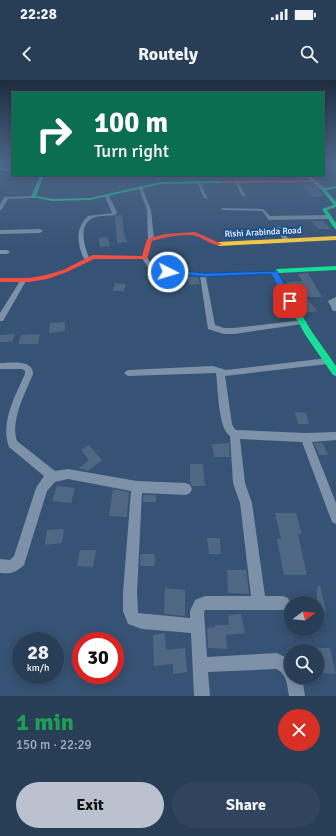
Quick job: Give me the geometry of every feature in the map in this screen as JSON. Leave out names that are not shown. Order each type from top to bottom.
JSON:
[{"type":"street","points":[[32,197],[34,192]]},
{"type":"street","points":[[0,198],[32,197],[53,200],[72,200],[107,196],[123,192]]},
{"type":"street","points":[[142,192],[149,210],[151,239],[145,258],[151,268],[156,271],[206,275],[336,268]]},
{"type":"street","points":[[203,192],[206,198]]},
{"type":"street","points":[[325,192],[336,206],[324,208],[333,222]]},
{"type":"street","points":[[86,258],[80,234],[90,217],[114,214],[115,212],[107,196]]},
{"type":"street","points":[[0,209],[6,198]]},
{"type":"street","points":[[223,209],[263,210],[269,218],[333,222]]},
{"type":"street","points":[[278,228],[287,242]]},
{"type":"street","points":[[0,232],[40,231]]},
{"type":"street","name":"Rishi Arabinda Road","points":[[151,239],[160,236],[196,234],[212,243],[222,245],[336,238]]},
{"type":"street","points":[[0,252],[7,252]]},
{"type":"street","points":[[0,280],[38,280],[75,267],[86,258],[99,256],[145,258]]},
{"type":"street","points":[[275,272],[274,274],[302,322],[333,366]]},
{"type":"street","points":[[206,275],[203,280],[209,322],[211,327],[217,330],[234,331],[302,322]]},
{"type":"street","points":[[0,319],[23,281]]},
{"type":"street","points":[[336,299],[331,301],[336,309]]},
{"type":"street","points":[[0,366],[23,366],[29,369],[29,374],[11,422],[9,437],[12,444],[53,477]]},
{"type":"street","points":[[128,373],[212,369],[226,373],[333,366]]},
{"type":"street","points":[[220,371],[227,424],[230,431],[235,434],[305,438],[336,436]]},
{"type":"street","points":[[235,434],[239,483],[246,503],[259,603]]},
{"type":"street","points":[[305,438],[336,518]]},
{"type":"street","points":[[0,566],[12,567],[20,560],[42,488],[48,480],[53,477],[68,474],[138,487],[186,489]]},
{"type":"street","points":[[138,487],[130,592],[130,611],[133,619],[142,622],[198,626]]},
{"type":"street","points":[[202,696],[198,626],[198,611],[200,605],[205,603],[283,603]]},
{"type":"street","points":[[200,665],[277,662],[284,665]]},
{"type":"street","points":[[295,684],[297,696]]},
{"type":"building","points":[[308,192],[320,192],[324,196],[313,197]]},
{"type":"building","points":[[122,215],[124,234],[127,242],[117,243],[115,217]]},
{"type":"building","points":[[311,221],[323,221],[331,229],[318,229]]},
{"type":"building","points":[[108,237],[110,246],[100,247],[99,238]]},
{"type":"building","points":[[308,273],[322,297],[306,297],[317,311],[303,313],[286,282],[302,281],[298,274]]},
{"type":"building","points":[[187,276],[198,277],[200,284],[189,285]]},
{"type":"building","points":[[115,283],[126,284],[124,291],[113,291]]},
{"type":"building","points":[[65,322],[65,331],[49,333],[50,323]]},
{"type":"building","points":[[15,334],[12,342],[0,342],[0,335]]},
{"type":"building","points":[[40,334],[38,344],[18,344],[21,335]]},
{"type":"building","points":[[295,412],[306,413],[309,424],[298,424]]},
{"type":"building","points":[[229,443],[230,457],[214,457],[212,444]]},
{"type":"building","points":[[314,443],[323,443],[328,455],[319,455]]},
{"type":"building","points":[[89,445],[102,460],[88,471],[79,468],[89,460],[81,450]]},
{"type":"building","points":[[190,464],[203,464],[205,486],[192,486],[190,483]]},
{"type":"building","points":[[57,486],[75,488],[71,503],[52,501]]},
{"type":"building","points":[[113,489],[129,492],[127,517],[109,516]]},
{"type":"building","points":[[143,495],[156,495],[156,502],[143,502]]},
{"type":"building","points":[[275,513],[296,513],[302,534],[298,534],[307,575],[284,575],[277,539],[281,539]]},
{"type":"building","points":[[64,529],[62,543],[45,545],[47,530]]},
{"type":"building","points":[[207,538],[220,538],[221,554],[209,554]]},
{"type":"building","points":[[80,550],[96,550],[93,567],[77,566]]},
{"type":"building","points":[[140,554],[155,554],[155,566],[140,566]]},
{"type":"building","points":[[227,570],[246,570],[249,594],[228,593]]},
{"type":"building","points":[[317,586],[320,586],[322,596],[317,596]]},
{"type":"building","points":[[165,588],[185,590],[185,616],[164,614]]},
{"type":"building","points":[[241,614],[245,633],[226,635],[227,649],[208,648],[207,628],[215,627],[215,625],[229,625],[228,615]]},
{"type":"building","points":[[165,633],[166,650],[185,648],[187,672],[173,674],[173,664],[154,666],[153,635]]},
{"type":"building","points":[[324,648],[330,648],[336,674],[324,673]]},
{"type":"traffic: fast","points":[[35,192],[33,197],[53,200],[90,199],[122,192]]},
{"type":"traffic: fast","points":[[325,192],[336,205]]},
{"type":"traffic: fast","points":[[336,206],[324,209],[336,227]]},
{"type":"traffic: fast","points":[[336,268],[277,271],[274,274],[309,334],[336,373]]},
{"type":"traffic: slow","points":[[219,244],[336,238]]},
{"type":"traffic: jam","points":[[0,280],[29,280],[47,277],[65,271],[93,257],[145,258],[149,240],[165,236],[195,234],[219,244]]},
{"type":"route","points":[[168,272],[206,275],[275,272],[274,274],[290,301]]}]
